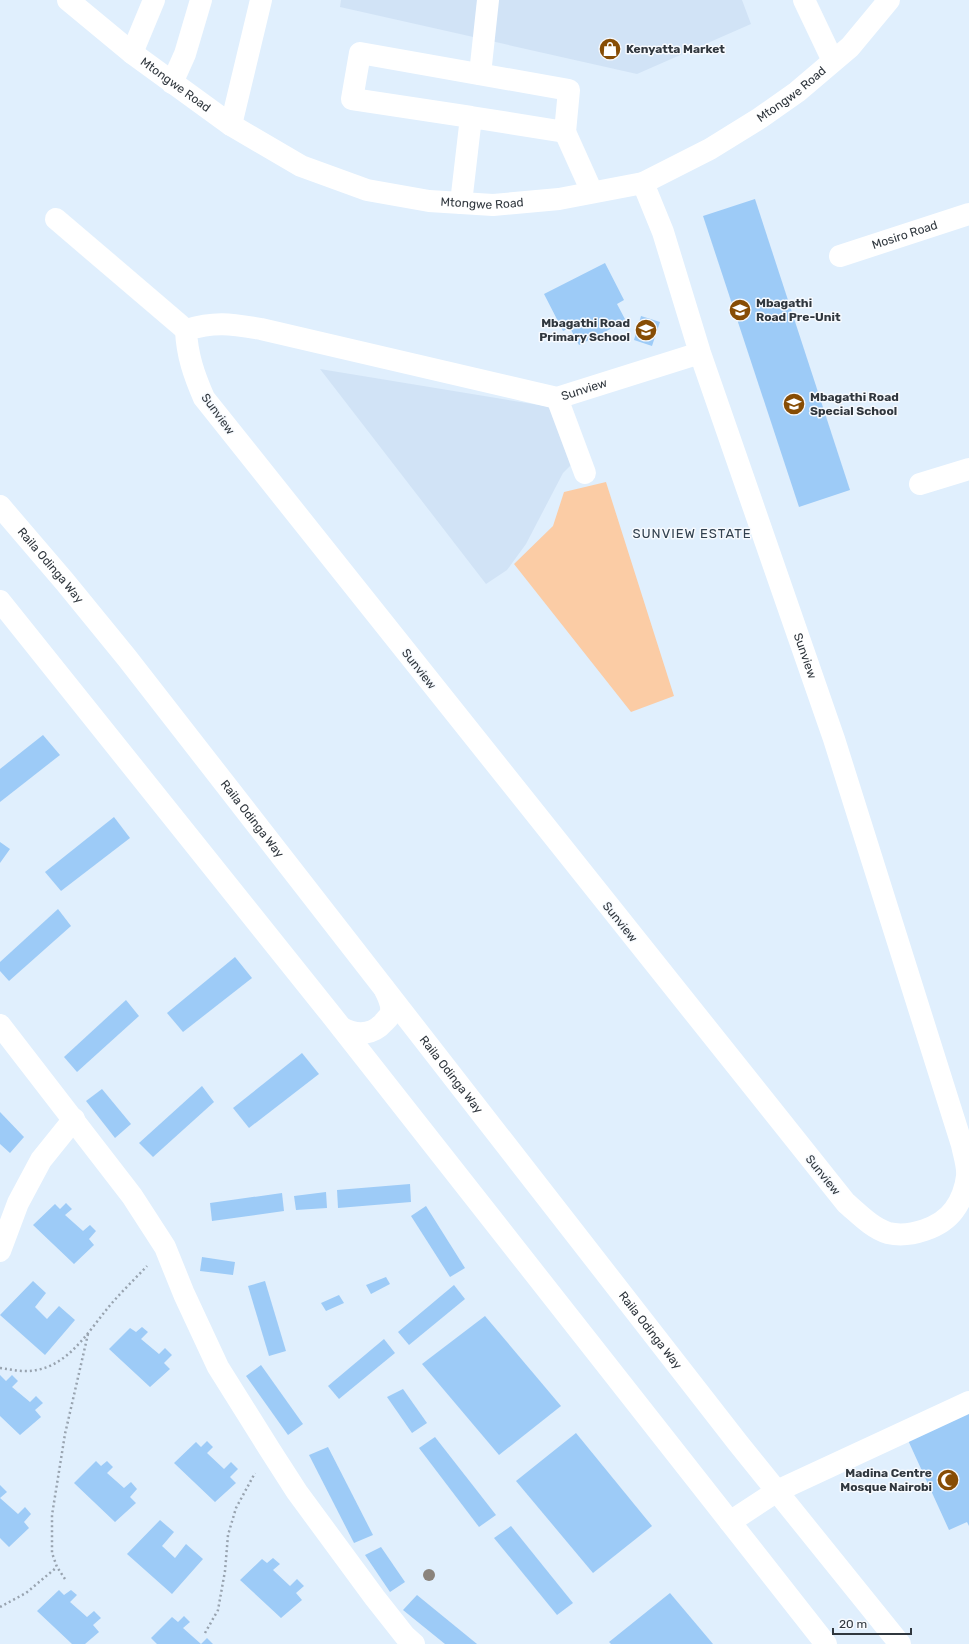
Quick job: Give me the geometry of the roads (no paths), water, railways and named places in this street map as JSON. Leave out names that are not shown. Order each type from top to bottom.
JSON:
[{"type":"street","name":"Mtongwe Road","points":[[68,0],[132,53],[230,125],[301,166],[367,190],[429,201],[493,205],[559,198],[643,182],[710,149],[798,92],[850,47],[888,0]]},
{"type":"street","points":[[132,53],[154,0]]},
{"type":"street","points":[[172,83],[185,54],[201,0]]},
{"type":"street","points":[[230,125],[261,0]]},
{"type":"street","points":[[480,74],[488,0]]},
{"type":"street","points":[[804,0],[834,61]]},
{"type":"street","points":[[565,132],[352,99],[360,53],[569,90],[565,132],[592,192]]},
{"type":"street","points":[[461,202],[471,117]]},
{"type":"street","name":"Sunview","points":[[643,182],[663,232],[700,353],[834,739],[962,1146],[967,1175],[963,1194],[954,1210],[938,1224],[919,1232],[905,1235],[875,1228],[846,1203],[204,398],[191,368],[187,348],[186,330],[207,324],[228,323],[262,329],[557,398],[700,353]]},
{"type":"street","name":"Mosiro Road","points":[[840,256],[969,214]]},
{"type":"street","points":[[56,220],[186,330]]},
{"type":"street","points":[[557,398],[585,473]]},
{"type":"street","points":[[920,484],[969,469]]},
{"type":"street","name":"Raila Odinga Way","points":[[0,506],[127,658],[777,1491],[900,1644]]},
{"type":"street","points":[[0,601],[342,1028],[826,1644]]},
{"type":"street","points":[[342,1028],[349,1032],[363,1034],[377,1029],[391,1014],[392,1010],[384,987]]},
{"type":"street","points":[[0,1025],[132,1196],[165,1247],[184,1294],[218,1367],[270,1450],[297,1492],[375,1598],[405,1636],[414,1644]]},
{"type":"street","points":[[0,1251],[18,1203],[41,1160],[74,1119]]},
{"type":"street","points":[[730,1522],[777,1491],[969,1402]]},
{"type":"place","name":"Kenyatta Market","points":[[610,49]]},
{"type":"place","name":"Mbagathi Road Pre-Unit","points":[[740,310]]},
{"type":"place","name":"Mbagathi Road Primary School","points":[[646,330]]},
{"type":"place","name":"Mbagathi Road Special School","points":[[794,404]]},
{"type":"place","name":"Madina Centre Mosque Nairobi","points":[[948,1480]]},
{"type":"district","name":"SUNVIEW ESTATE","points":[[692,533]]}]
